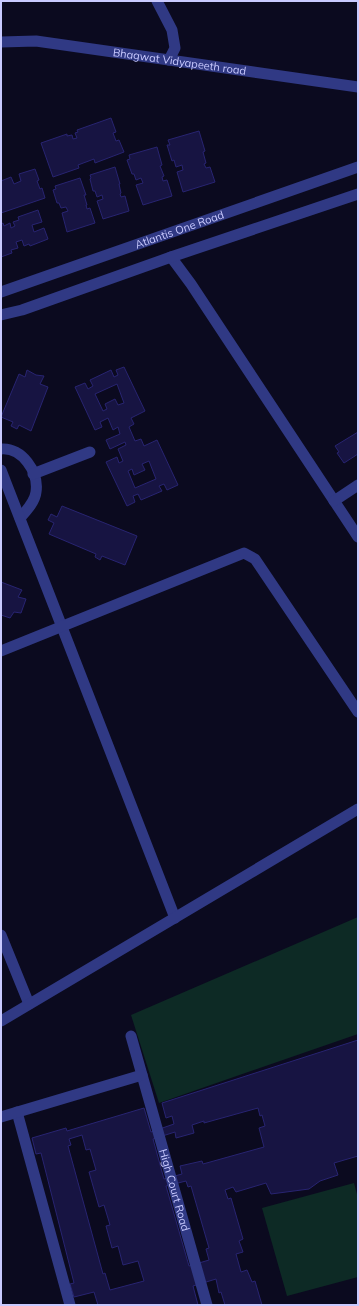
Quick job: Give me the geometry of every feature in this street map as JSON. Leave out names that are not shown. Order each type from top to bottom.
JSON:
[{"type":"street","points":[[157,1],[172,30],[175,48],[169,60]]},
{"type":"street","name":"Bhagwat Vidyapeeth road","points":[[1,42],[36,41],[358,86]]},
{"type":"street","name":"Atlantis One Road","points":[[1,292],[358,167]]},
{"type":"street","points":[[1,315],[22,310],[171,257],[358,194]]},
{"type":"street","points":[[171,257],[191,284],[358,536]]},
{"type":"street","points":[[1,449],[8,448],[21,456],[31,467],[37,482],[36,493],[30,505],[20,518]]},
{"type":"street","points":[[34,474],[90,452]]},
{"type":"street","points":[[1,470],[175,918]]},
{"type":"street","points":[[334,501],[358,485]]},
{"type":"street","points":[[1,651],[244,553],[255,559],[357,707]]},
{"type":"street","points":[[1,1021],[358,809]]},
{"type":"street","points":[[1,936],[29,1004]]},
{"type":"street","name":"High Court Road","points":[[131,1036],[207,1305]]},
{"type":"street","points":[[1,1117],[142,1075]]},
{"type":"street","points":[[17,1112],[70,1305]]},
{"type":"green space","points":[[358,917],[358,1034],[159,1103],[131,1015]]},
{"type":"green space","points":[[354,1183],[358,1198],[358,1277],[287,1296],[262,1208]]},
{"type":"building","points":[[111,118],[116,132],[113,133],[116,141],[119,140],[124,152],[95,163],[94,159],[78,165],[79,168],[53,177],[41,143],[67,134],[67,136],[72,135],[73,139],[77,138],[75,133],[78,132],[77,130]]},
{"type":"building","points":[[199,131],[205,151],[203,152],[206,163],[204,164],[206,168],[210,167],[215,182],[183,192],[177,172],[183,170],[182,165],[176,167],[174,160],[172,161],[167,145],[170,145],[168,140]]},
{"type":"building","points":[[157,147],[162,165],[160,166],[164,176],[162,177],[163,181],[167,180],[172,196],[143,205],[136,185],[143,183],[141,178],[136,180],[127,160],[130,159],[129,155]]},
{"type":"building","points":[[115,167],[120,184],[120,194],[121,197],[125,196],[129,211],[103,219],[97,201],[103,199],[102,195],[97,197],[95,191],[93,191],[90,175]]},
{"type":"building","points":[[35,169],[39,180],[37,181],[40,189],[42,188],[45,198],[1,213],[1,181],[11,177],[14,184],[21,181],[19,174]]},
{"type":"building","points":[[80,178],[86,195],[84,195],[87,209],[90,208],[95,223],[67,232],[62,213],[68,211],[66,207],[61,208],[59,203],[57,203],[53,190],[56,189],[55,186]]},
{"type":"building","points":[[38,210],[42,222],[32,225],[34,232],[44,228],[48,239],[30,246],[29,244],[24,246],[22,240],[16,242],[18,248],[11,250],[12,253],[1,257],[1,224],[3,223],[4,226],[10,223],[11,228],[15,226],[13,222],[19,220],[18,217]]},
{"type":"building","points":[[124,367],[145,411],[131,418],[134,424],[129,427],[135,441],[141,439],[144,446],[157,440],[178,485],[167,490],[164,484],[159,486],[162,491],[141,500],[138,494],[133,496],[135,502],[127,506],[106,462],[117,457],[119,463],[123,461],[118,449],[126,445],[125,442],[110,449],[106,440],[120,434],[118,427],[113,430],[108,418],[100,422],[102,427],[95,430],[75,387],[85,383],[88,389],[93,386],[90,380],[111,370],[114,377],[118,375],[116,370]],"holes":[[[117,384],[124,403],[118,405],[115,399],[105,404],[107,409],[103,411],[95,394]],[[149,461],[156,479],[135,488],[128,471],[132,469],[134,475],[145,470],[142,464]]]},
{"type":"building","points":[[27,370],[36,375],[44,376],[40,384],[48,387],[31,431],[19,425],[17,429],[11,426],[13,422],[1,417],[19,374],[25,377]]},
{"type":"building","points":[[358,432],[358,454],[344,463],[337,453],[339,452],[335,446]]},
{"type":"building","points":[[62,506],[137,536],[125,565],[102,556],[100,560],[95,557],[96,554],[49,534],[54,523],[48,520],[51,514],[57,517]]},
{"type":"building","points":[[1,582],[22,590],[18,597],[26,599],[21,613],[14,612],[10,618],[1,615]]},
{"type":"building","points":[[358,1040],[358,1156],[334,1163],[338,1175],[320,1181],[309,1189],[271,1194],[266,1183],[236,1192],[233,1187],[225,1190],[228,1199],[231,1198],[243,1239],[239,1241],[243,1252],[236,1254],[241,1272],[247,1270],[252,1282],[255,1281],[262,1305],[225,1305],[221,1292],[219,1293],[216,1279],[193,1286],[198,1305],[98,1305],[94,1292],[74,1297],[70,1284],[74,1283],[41,1153],[36,1154],[32,1138],[66,1128],[67,1131],[144,1108],[151,1132],[174,1124],[172,1116],[166,1118],[162,1103]],"holes":[[[258,1108],[265,1126],[259,1128],[264,1147],[203,1164],[202,1161],[180,1166],[182,1174],[164,1179],[153,1139],[175,1132],[176,1138],[194,1133],[192,1125]],[[82,1135],[86,1150],[90,1149],[96,1170],[89,1172],[99,1207],[104,1205],[110,1225],[106,1226],[112,1248],[118,1246],[123,1265],[138,1261],[144,1281],[110,1290],[105,1273],[103,1274],[68,1146],[71,1145],[69,1139]],[[186,1181],[188,1187],[191,1186],[209,1248],[206,1249],[209,1260],[189,1266],[166,1186]]]}]
